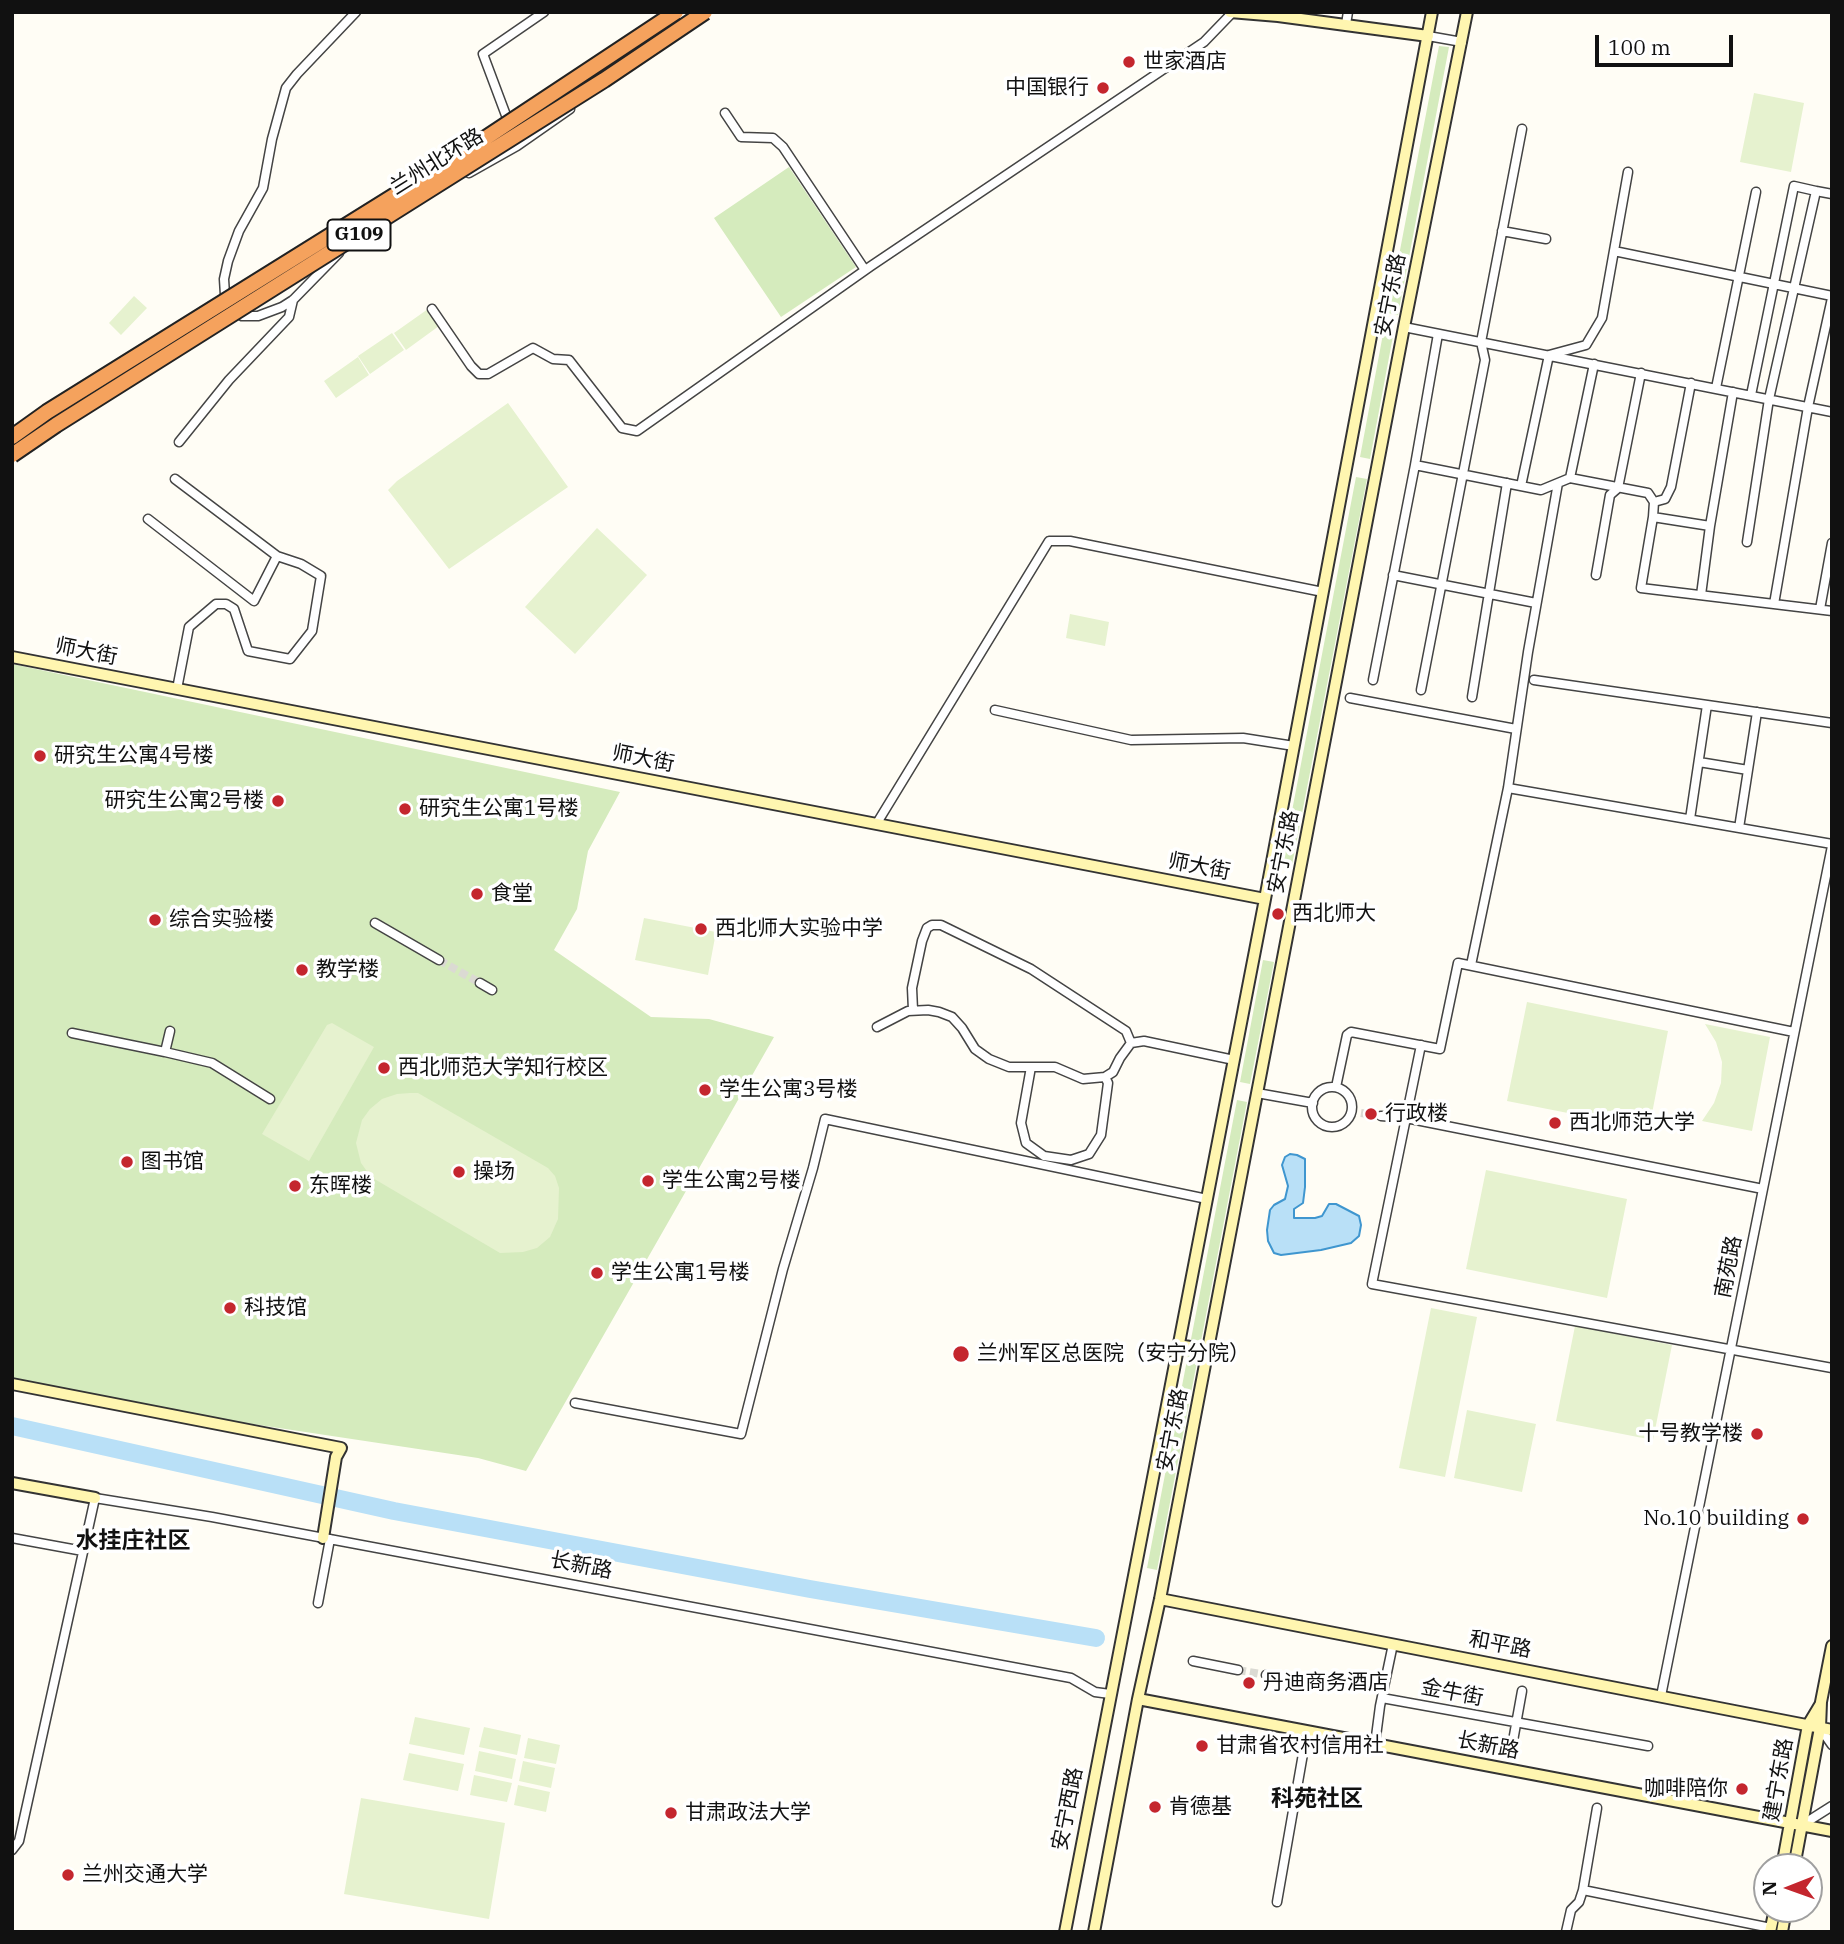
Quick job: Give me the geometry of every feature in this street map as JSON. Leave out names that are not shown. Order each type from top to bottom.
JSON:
[{"type":"highway","name":"兰州北环路","points":[[12,437],[47,412],[466,151],[676,12]]},
{"type":"highway","name":"兰州北环路","points":[[12,455],[707,12]]},
{"type":"main road","points":[[1231,12],[1428,36]]},
{"type":"main road","name":"安宁东路","points":[[1110,1694],[1265,899],[1432,12]]},
{"type":"main road","name":"安宁东路","points":[[1138,1699],[1160,1599],[1467,12]]},
{"type":"main road","name":"师大街","points":[[12,657],[1265,899]]},
{"type":"main road","points":[[1178,1345],[1208,1350]]},
{"type":"main road","points":[[12,1384],[341,1448],[335,1457],[326,1538]]},
{"type":"main road","points":[[12,1483],[95,1498]]},
{"type":"main road","name":"和平路","points":[[1160,1599],[1820,1728]]},
{"type":"main road","name":"建宁东路","points":[[1787,1853],[1820,1728],[1821,1702],[1832,1646]]},
{"type":"main road","name":"安宁西路","points":[[1065,1932],[1110,1694]]},
{"type":"main road","points":[[1094,1932],[1138,1699]]},
{"type":"main road","name":"长新路","points":[[1138,1699],[1832,1832]]},
{"type":"main road","name":"建宁东路","points":[[1795,1853],[1796,1825]]},
{"type":"street","points":[[356,12],[286,88],[272,139],[263,188],[239,231],[226,270],[225,295],[231,309],[242,316],[258,316],[293,300],[334,257],[387,219],[517,146],[707,12]]},
{"type":"street","points":[[517,146],[483,54],[544,12]]},
{"type":"street","points":[[432,309],[479,374],[488,374],[533,348],[553,359],[569,360],[622,428],[637,430],[865,270],[1204,42],[1231,12]]},
{"type":"street","points":[[1346,24],[1348,12]]},
{"type":"street","points":[[1428,36],[1462,42]]},
{"type":"street","points":[[725,113],[741,137],[773,138],[783,148],[865,270]]},
{"type":"street","points":[[1421,690],[1485,360],[1481,342],[1522,129]]},
{"type":"street","points":[[1549,355],[1586,345],[1602,317],[1629,172]]},
{"type":"street","points":[[1751,395],[1794,186],[1832,194]]},
{"type":"street","points":[[1746,542],[1769,399],[1816,191]]},
{"type":"street","points":[[1716,388],[1756,192]]},
{"type":"street","points":[[1502,231],[1546,239]]},
{"type":"street","points":[[1614,251],[1832,297],[1808,407],[1774,604]]},
{"type":"street","points":[[179,442],[229,380],[289,317],[293,300]]},
{"type":"street","points":[[1404,327],[1832,412]]},
{"type":"street","points":[[1373,680],[1438,334]]},
{"type":"street","points":[[1521,486],[1549,355]]},
{"type":"street","points":[[1570,478],[1594,364]]},
{"type":"street","points":[[1596,575],[1610,495],[1618,488],[1641,373]]},
{"type":"street","points":[[1654,502],[1665,499],[1671,487],[1691,383]]},
{"type":"street","points":[[1701,595],[1733,392]]},
{"type":"street","points":[[1415,465],[1541,490],[1570,478],[1648,494],[1654,502],[1653,517],[1640,587],[1832,611]]},
{"type":"street","points":[[175,479],[277,556],[301,564],[321,576],[312,631],[290,659],[248,651],[234,609],[226,604],[216,604],[189,627],[177,689]]},
{"type":"street","points":[[1472,697],[1507,483]]},
{"type":"street","points":[[1471,965],[1508,788],[1536,603],[1558,483]]},
{"type":"street","points":[[1653,517],[1710,526]]},
{"type":"street","points":[[148,519],[254,601],[277,556]]},
{"type":"street","points":[[877,823],[1049,541],[1070,541],[1323,592]]},
{"type":"street","points":[[1820,609],[1832,543]]},
{"type":"street","points":[[1394,575],[1536,603]]},
{"type":"street","points":[[1534,680],[1832,723]]},
{"type":"street","points":[[1350,698],[1516,729]]},
{"type":"street","points":[[1690,819],[1707,705]]},
{"type":"street","points":[[995,710],[1131,740],[1243,738],[1294,746]]},
{"type":"street","points":[[1739,828],[1758,712]]},
{"type":"street","points":[[1699,762],[1748,770]]},
{"type":"street","points":[[1508,788],[1832,845]]},
{"type":"street","name":"南苑路","points":[[1661,1696],[1832,845]]},
{"type":"street","points":[[375,923],[439,960]]},
{"type":"street","points":[[913,1010],[912,988],[922,941],[927,928],[941,925],[1031,969],[1126,1031],[1131,1043]]},
{"type":"street","points":[[1336,1087],[1347,1035],[1351,1032],[1440,1049],[1458,963],[1794,1032]]},
{"type":"street","points":[[480,983],[492,990]]},
{"type":"street","points":[[877,1027],[908,1011],[939,1012],[952,1017],[975,1049],[989,1059],[1009,1067],[1055,1067],[1083,1079],[1105,1077],[1113,1072],[1131,1043],[1144,1041],[1234,1060]]},
{"type":"street","points":[[165,1052],[170,1031]]},
{"type":"street","points":[[72,1033],[212,1063],[270,1099]]},
{"type":"street","points":[[1421,1045],[1372,1284],[1832,1368]]},
{"type":"street","points":[[1031,1067],[1021,1123],[1027,1143],[1044,1156],[1070,1160],[1089,1154],[1101,1135],[1108,1083],[1105,1077]]},
{"type":"street","points":[[1336,1087],[1344,1090],[1357,1112],[1344,1124],[1329,1127],[1316,1119],[1312,1103],[1321,1090],[1336,1087]]},
{"type":"street","points":[[1258,1093],[1312,1103]]},
{"type":"street","points":[[1381,1116],[1406,1118],[1763,1189]]},
{"type":"street","points":[[575,1403],[741,1434],[825,1119],[1207,1199]]},
{"type":"street","points":[[12,1850],[19,1841],[95,1498]]},
{"type":"street","name":"长新路","points":[[95,1498],[326,1538],[1071,1678],[1095,1692],[1110,1694]]},
{"type":"street","points":[[12,1538],[83,1551]]},
{"type":"street","points":[[318,1603],[326,1538]]},
{"type":"street","points":[[1376,1744],[1393,1644]]},
{"type":"street","points":[[1194,1661],[1238,1670]]},
{"type":"street","points":[[1266,1675],[1312,1684]]},
{"type":"street","points":[[1511,1752],[1522,1692]]},
{"type":"street","name":"金牛街","points":[[1382,1698],[1648,1746]]},
{"type":"street","points":[[1820,1728],[1832,1745]]},
{"type":"street","points":[[1277,1902],[1307,1731]]},
{"type":"street","points":[[1796,1825],[1832,1806]]},
{"type":"street","points":[[1566,1932],[1571,1910],[1579,1902],[1583,1890],[1597,1808]]},
{"type":"street","points":[[1583,1890],[1774,1931]]},
{"type":"green space","points":[[1439,46],[1449,47],[1398,315],[1388,313]]},
{"type":"green space","points":[[1754,93],[1804,103],[1791,172],[1740,162]]},
{"type":"green space","points":[[789,167],[856,267],[781,317],[714,218]]},
{"type":"green space","points":[[134,296],[147,308],[121,335],[109,323]]},
{"type":"green space","points":[[428,309],[439,326],[406,350],[394,333]]},
{"type":"green space","points":[[392,333],[404,350],[370,374],[358,356]]},
{"type":"green space","points":[[1383,334],[1393,336],[1370,459],[1360,457]]},
{"type":"green space","points":[[358,357],[369,375],[336,398],[324,381]]},
{"type":"green space","points":[[508,403],[568,487],[449,569],[388,490]]},
{"type":"green space","points":[[1356,477],[1367,479],[1292,865],[1282,863]]},
{"type":"green space","points":[[597,528],[647,575],[575,654],[525,607]]},
{"type":"green space","points":[[1070,614],[1109,622],[1105,646],[1066,638]]},
{"type":"green space","name":"西北师范大学知行校区","points":[[12,664],[620,792],[588,851],[577,909],[554,950],[651,1017],[709,1019],[774,1037],[526,1471],[478,1458],[166,1411],[102,1395],[12,1379]]},
{"type":"green space","points":[[644,918],[716,932],[708,975],[635,960]]},
{"type":"green space","points":[[1263,960],[1274,962],[1250,1084],[1240,1082]]},
{"type":"green space","points":[[1527,1002],[1668,1031],[1649,1129],[1507,1101]]},
{"type":"green space","points":[[332,1023],[374,1047],[309,1161],[262,1134],[327,1025]]},
{"type":"green space","points":[[1705,1024],[1770,1037],[1752,1131],[1702,1121],[1714,1103],[1721,1083],[1722,1062],[1716,1042]]},
{"type":"green space","name":"操场","points":[[418,1093],[548,1168],[555,1176],[559,1188],[558,1219],[550,1237],[537,1248],[500,1253],[371,1177],[361,1163],[356,1143],[362,1120],[382,1099],[397,1094]]},
{"type":"green space","points":[[1237,1100],[1247,1102],[1157,1570],[1147,1568]]},
{"type":"green space","points":[[1486,1170],[1627,1199],[1607,1298],[1466,1269]]},
{"type":"green space","points":[[1431,1308],[1477,1317],[1445,1477],[1399,1468]]},
{"type":"green space","points":[[1575,1326],[1672,1345],[1653,1440],[1556,1421]]},
{"type":"green space","points":[[1467,1410],[1536,1424],[1522,1492],[1454,1478]]},
{"type":"green space","points":[[415,1717],[470,1728],[464,1755],[409,1744]]},
{"type":"green space","points":[[484,1727],[521,1735],[517,1755],[479,1747]]},
{"type":"green space","points":[[528,1738],[560,1745],[556,1764],[524,1758]]},
{"type":"green space","points":[[479,1751],[516,1759],[512,1779],[475,1771]]},
{"type":"green space","points":[[409,1753],[464,1764],[458,1791],[403,1780]]},
{"type":"green space","points":[[523,1761],[555,1768],[551,1788],[519,1781]]},
{"type":"green space","points":[[474,1775],[512,1783],[507,1802],[470,1795]]},
{"type":"green space","points":[[518,1785],[550,1792],[546,1812],[514,1805]]},
{"type":"green space","points":[[361,1798],[505,1823],[489,1919],[344,1894]]},
{"type":"water","points":[[1290,1154],[1305,1159],[1303,1203],[1294,1209],[1294,1218],[1322,1216],[1329,1204],[1336,1204],[1359,1216],[1359,1236],[1351,1243],[1321,1250],[1281,1255],[1274,1253],[1268,1241],[1270,1210],[1285,1199],[1288,1186],[1282,1165],[1285,1157]]},
{"type":"waterway","points":[[12,1426],[394,1511],[810,1589],[1096,1638]]},
{"type":"tunnel","points":[[439,960],[480,983]]},
{"type":"tunnel","points":[[1361,1113],[1381,1116]]},
{"type":"tunnel","points":[[1238,1670],[1266,1675]]},
{"type":"place","name":"世家酒店","points":[[1129,62]]},
{"type":"place","name":"中国银行","points":[[1103,88]]},
{"type":"place","name":"研究生公寓4号楼","points":[[40,756]]},
{"type":"place","name":"研究生公寓2号楼","points":[[278,801]]},
{"type":"place","name":"研究生公寓1号楼","points":[[405,809]]},
{"type":"place","name":"食堂","points":[[477,894]]},
{"type":"place","name":"西北师大","points":[[1278,914]]},
{"type":"place","name":"综合实验楼","points":[[155,920]]},
{"type":"place","name":"西北师大实验中学","points":[[701,929]]},
{"type":"place","name":"教学楼","points":[[302,970]]},
{"type":"place","name":"西北师范大学知行校区","points":[[384,1068]]},
{"type":"place","name":"学生公寓3号楼","points":[[705,1090]]},
{"type":"place","name":"行政楼","points":[[1371,1114]]},
{"type":"place","name":"西北师范大学","points":[[1555,1123]]},
{"type":"place","name":"图书馆","points":[[127,1162]]},
{"type":"place","name":"操场","points":[[459,1172]]},
{"type":"place","name":"学生公寓2号楼","points":[[648,1181]]},
{"type":"place","name":"东晖楼","points":[[295,1186]]},
{"type":"place","name":"学生公寓1号楼","points":[[597,1273]]},
{"type":"place","name":"科技馆","points":[[230,1308]]},
{"type":"place","name":"兰州军区总医院（安宁分院）","points":[[961,1354]]},
{"type":"place","name":"十号教学楼","points":[[1757,1434]]},
{"type":"place","name":"No.10 building","points":[[1803,1519]]},
{"type":"place","name":"丹迪商务酒店","points":[[1249,1683]]},
{"type":"place","name":"甘肃省农村信用社","points":[[1202,1746]]},
{"type":"place","name":"咖啡陪你","points":[[1742,1789]]},
{"type":"place","name":"肯德基","points":[[1155,1807]]},
{"type":"place","name":"甘肃政法大学","points":[[671,1813]]},
{"type":"place","name":"兰州交通大学","points":[[68,1875]]},
{"type":"district","name":"水挂庄社区","points":[[133,1541]]},
{"type":"district","name":"科苑社区","points":[[1317,1799]]}]
